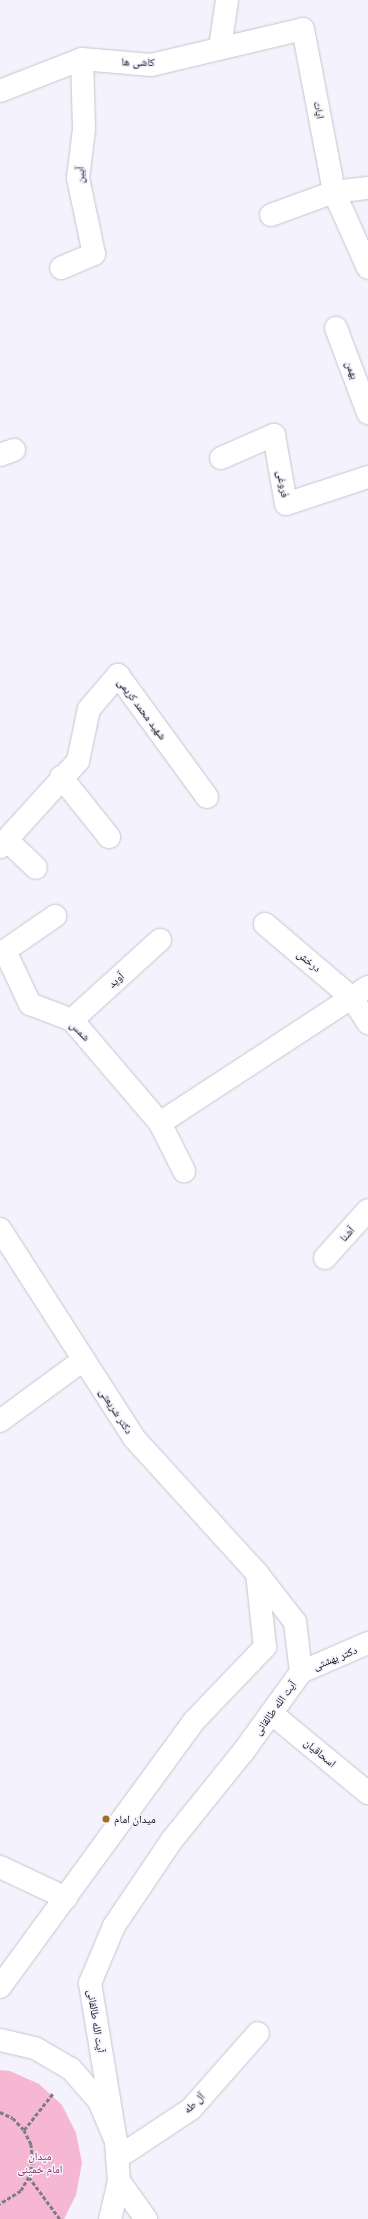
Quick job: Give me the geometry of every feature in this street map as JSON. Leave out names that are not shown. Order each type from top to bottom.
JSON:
[{"type":"main road","points":[[220,48],[227,0]]},
{"type":"main road","name":"کاشی ها","points":[[0,91],[82,59],[151,65],[303,29]]},
{"type":"main road","name":"ایات","points":[[303,29],[334,192],[368,268]]},
{"type":"main road","name":"آیین","points":[[61,268],[94,254],[78,178],[84,129],[82,59]]},
{"type":"main road","points":[[271,215],[334,192],[368,188]]},
{"type":"main road","name":"بهمن","points":[[336,328],[368,413]]},
{"type":"main road","name":"فروغی","points":[[221,458],[274,435],[286,504],[368,477]]},
{"type":"main road","name":"شهید محمد کریمی","points":[[4,844],[61,777],[78,761],[89,709],[118,675],[208,797]]},
{"type":"main road","points":[[61,777],[109,837]]},
{"type":"main road","points":[[4,844],[36,868]]},
{"type":"main road","points":[[3,952],[55,916]]},
{"type":"main road","name":"درخش","points":[[265,924],[360,992],[368,1023]]},
{"type":"main road","name":"آوید","points":[[72,1020],[160,940]]},
{"type":"main road","name":"شمس","points":[[3,952],[30,1004],[72,1020],[160,1123],[184,1171]]},
{"type":"main road","points":[[160,1123],[360,992]]},
{"type":"main road","name":"آشنا","points":[[325,1258],[368,1210]]},
{"type":"main road","name":"دکتر شریعتی","points":[[1,1233],[134,1438],[257,1573]]},
{"type":"main road","points":[[0,1421],[84,1360]]},
{"type":"main road","points":[[0,1987],[194,1721],[265,1647],[257,1573]]},
{"type":"main road","name":"آیت الله طالقانی","points":[[116,2150],[90,1983],[114,1926],[172,1840],[243,1752],[301,1672],[295,1622],[257,1573]]},
{"type":"main road","name":"دکتر بهشتی","points":[[301,1672],[367,1647]]},
{"type":"main road","name":"اسحاقیان","points":[[271,1713],[368,1794]]},
{"type":"main road","points":[[0,1867],[66,1898]]},
{"type":"main road","name":"آل طه","points":[[116,2150],[191,2110],[258,2033]]},
{"type":"main road","points":[[0,2040],[35,2048],[71,2069],[99,2102],[116,2150],[119,2181],[110,2219]]},
{"type":"main road","points":[[119,2181],[146,2219]]},
{"type":"path","points":[[24,2130],[71,2069]]},
{"type":"path","points":[[0,2112],[13,2118],[24,2130],[31,2144],[33,2161],[30,2177],[21,2191],[9,2201],[0,2204]]},
{"type":"path","points":[[30,2177],[60,2219]]},
{"type":"green space","name":"میدان امام خمینی","points":[[0,2070],[10,2071],[39,2084],[62,2105],[76,2133],[82,2163],[76,2195],[64,2219],[0,2219]]},
{"type":"place","name":"میدان امام","points":[[106,1819]]}]
